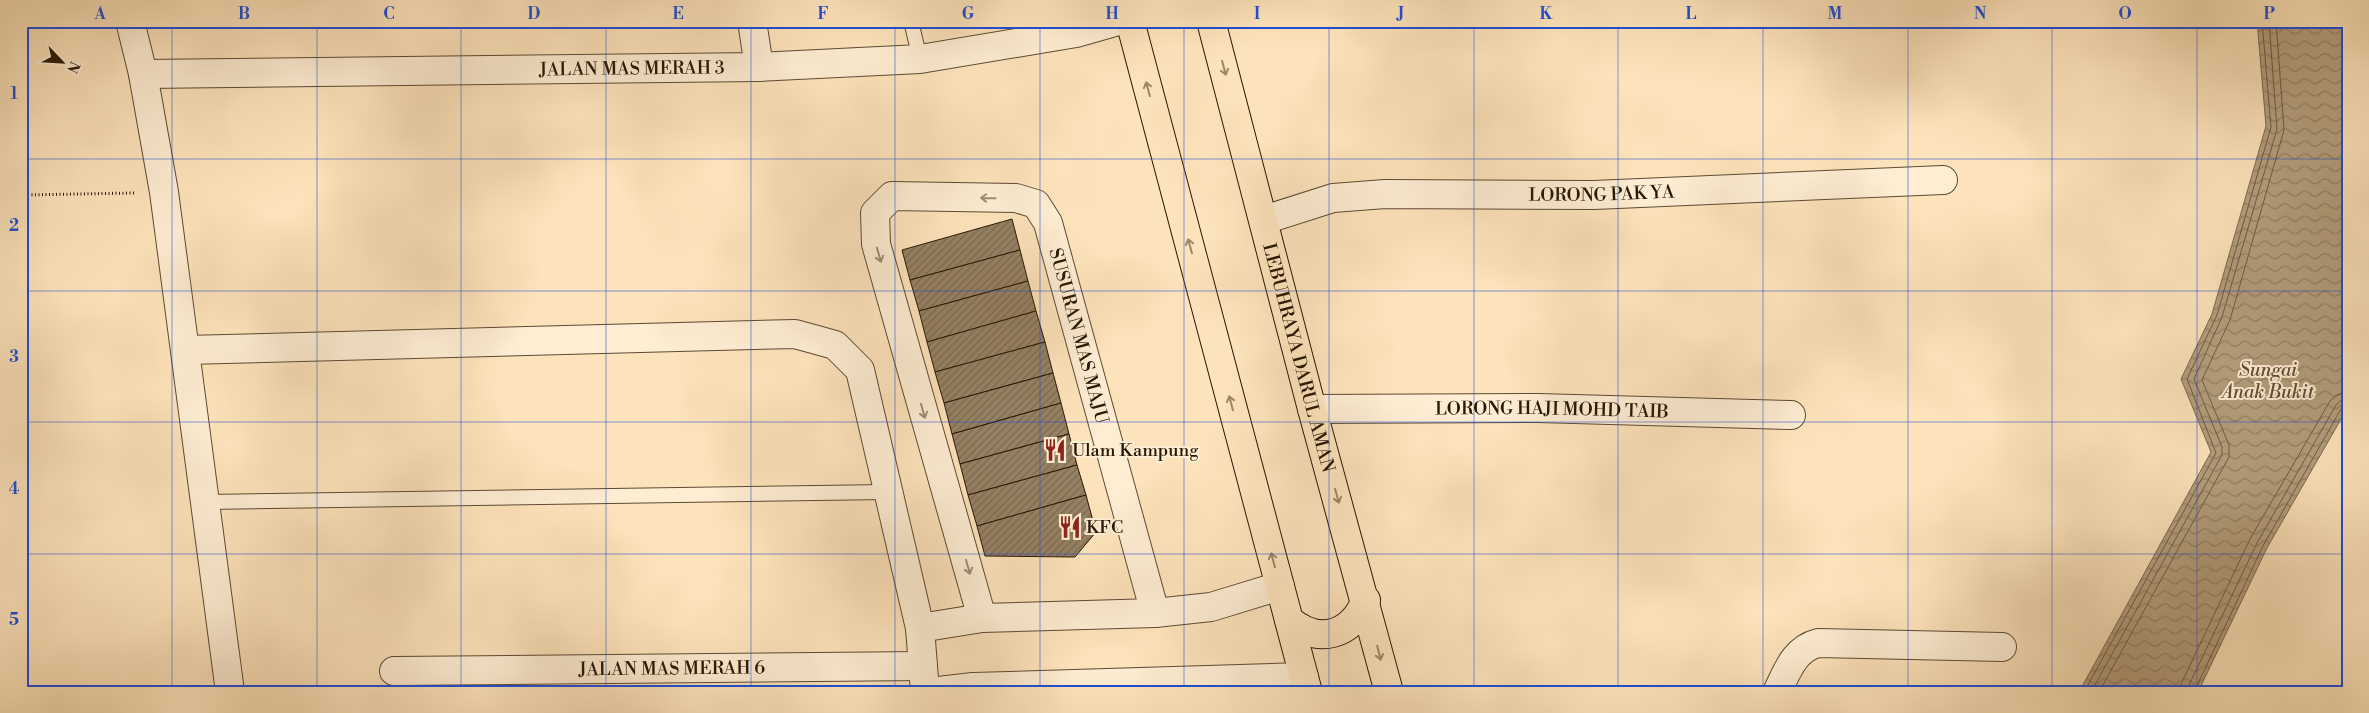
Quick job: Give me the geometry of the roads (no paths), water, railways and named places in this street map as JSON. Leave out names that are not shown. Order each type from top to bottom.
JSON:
[{"type":"highway","points":[[1130,21],[1306,684]]},
{"type":"highway","name":"LEBUHRAYA DARUL AMAN","points":[[1211,21],[1312,409],[1366,600],[1389,692]]},
{"type":"highway","points":[[1289,620],[1309,633],[1333,633],[1354,621],[1366,600]]},
{"type":"street","points":[[130,21],[143,74],[164,192],[230,692]]},
{"type":"street","points":[[752,21],[759,67]]},
{"type":"street","name":"JALAN MAS MERAH 3","points":[[143,74],[759,67],[920,59],[1075,27],[1118,21]]},
{"type":"street","name":"LORONG PAK YA","points":[[1264,220],[1332,198],[1385,194],[1594,195],[1943,180]]},
{"type":"street","name":"SUSURAN MAS MAJU","points":[[982,618],[876,244],[875,213],[892,196],[1016,198],[1036,204],[1048,224],[1155,613]]},
{"type":"street","points":[[185,350],[795,334],[835,345],[860,370],[920,628],[924,679]]},
{"type":"street","name":"LORONG HAJI MOHD TAIB","points":[[1312,409],[1538,408],[1791,415]]},
{"type":"street","points":[[920,628],[982,618],[1155,613],[1211,607],[1280,586]]},
{"type":"street","points":[[1777,692],[1795,657],[1810,645],[1818,643],[2002,647]]},
{"type":"street","name":"JALAN MAS MERAH 6","points":[[394,671],[924,679]]},
{"type":"street","points":[[930,692],[973,687],[1306,684]]},
{"type":"lane","points":[[911,21],[920,59]]},
{"type":"lane","points":[[205,502],[888,492]]},
{"type":"water","name":"Sungai Anak Bukit","points":[[2257,21],[2348,21],[2348,407],[2267,548],[2198,692],[2079,692],[2211,452],[2181,379],[2212,314],[2266,126]]},
{"type":"place","name":"Ulam Kampung","points":[[1055,450]]},
{"type":"place","name":"KFC","points":[[1070,527]]}]
